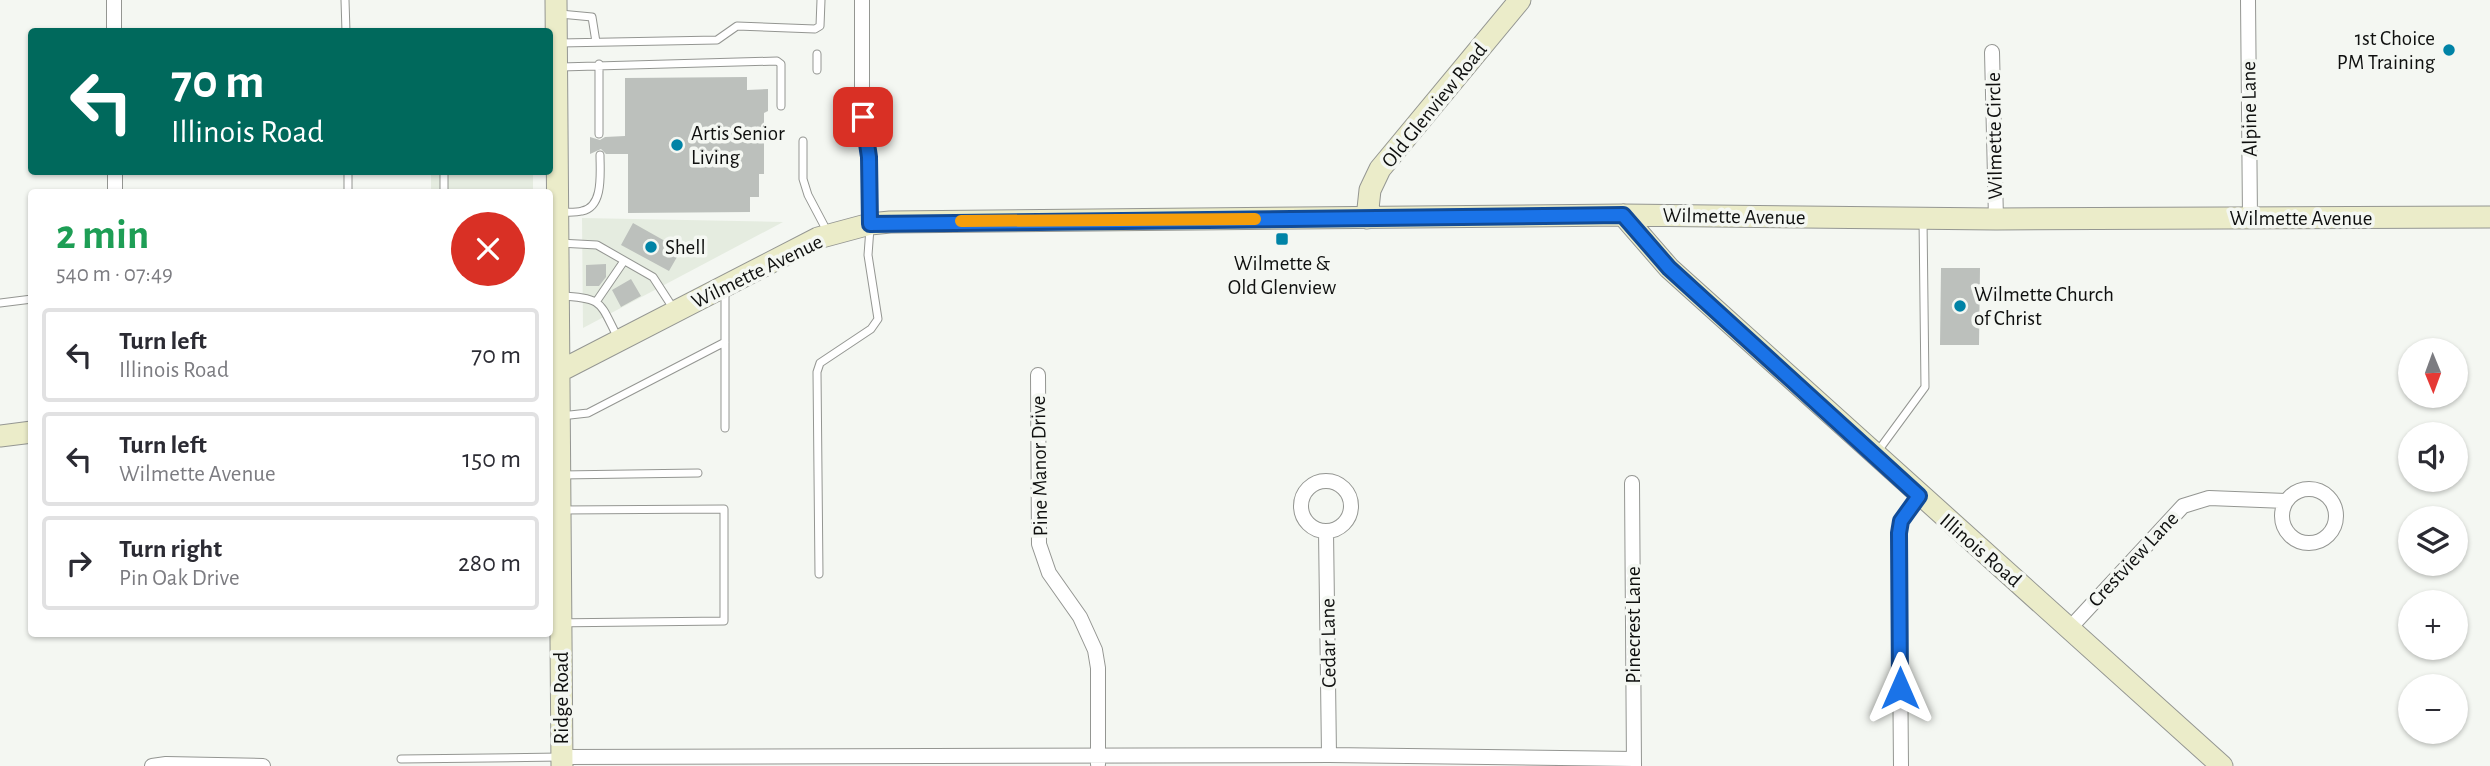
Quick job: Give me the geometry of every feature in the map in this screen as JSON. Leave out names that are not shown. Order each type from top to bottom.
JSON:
[{"type":"street","points":[[114,0],[114,28]]},
{"type":"street","points":[[862,0],[862,101],[869,157],[870,224]]},
{"type":"street","name":"Old Glenview Road","points":[[1367,218],[1370,190],[1380,169],[1520,0]]},
{"type":"street","name":"Alpine Lane","points":[[2248,0],[2250,218]]},
{"type":"street","name":"Ridge Road","points":[[556,7],[553,112],[558,212],[555,238],[559,296],[555,371],[560,416],[560,510],[555,622],[562,762]]},
{"type":"street","name":"Wilmette Circle","points":[[1992,52],[1996,219]]},
{"type":"street","name":"Wilmette Avenue","points":[[555,371],[818,238],[870,224],[1623,215],[1923,219],[2490,217]]},
{"type":"street","name":"Illinois Road","points":[[1623,215],[1669,268],[1919,496],[2222,766]]},
{"type":"street","name":"Pine Manor Drive","points":[[1038,375],[1039,544],[1049,572],[1088,632],[1095,650],[1098,668],[1098,761]]},
{"type":"street","points":[[0,436],[28,432]]},
{"type":"street","name":"Pinecrest Lane","points":[[1632,483],[1634,763]]},
{"type":"street","points":[[1900,766],[1899,533],[1901,521],[1919,496]]},
{"type":"street","name":"Crestview Lane","points":[[2070,628],[2183,506],[2209,498],[2286,501]]},
{"type":"street","name":"Cedar Lane","points":[[1326,531],[1329,755]]},
{"type":"street","points":[[562,762],[1098,761],[1329,755],[1634,763]]},
{"type":"street","points":[[152,766],[263,766]]},
{"type":"lane","points":[[345,0],[346,28]]},
{"type":"lane","points":[[556,43],[717,40],[737,26],[815,29],[820,26],[821,0]]},
{"type":"lane","points":[[556,7],[592,17],[596,42]]},
{"type":"lane","points":[[817,54],[817,70]]},
{"type":"lane","points":[[556,68],[600,64],[777,61],[780,64],[781,106]]},
{"type":"lane","points":[[599,134],[600,64]]},
{"type":"lane","points":[[803,142],[803,179],[808,195],[829,235]]},
{"type":"lane","points":[[558,212],[582,212],[596,203],[600,183],[600,155]]},
{"type":"lane","points":[[1875,455],[1925,387],[1923,219]]},
{"type":"lane","points":[[819,574],[817,372],[820,363],[871,329],[878,319],[868,255],[870,224]]},
{"type":"lane","points":[[555,238],[597,245],[653,277],[675,312]]},
{"type":"lane","points":[[596,302],[624,261]]},
{"type":"lane","points":[[725,286],[725,428]]},
{"type":"lane","points":[[559,296],[587,297],[596,302],[619,340]]},
{"type":"lane","points":[[0,303],[28,300]]},
{"type":"lane","points":[[560,416],[588,413],[725,342]]},
{"type":"lane","points":[[560,475],[698,473]]},
{"type":"lane","points":[[555,622],[724,621],[724,509],[560,510]]},
{"type":"lane","points":[[401,759],[562,762]]},
{"type":"shaded area","points":[[431,175],[533,175],[533,189],[431,189]]},
{"type":"shaded area","name":"Shell","points":[[582,218],[783,222],[583,328]]},
{"type":"building","name":"Artis Senior Living","points":[[747,77],[747,90],[768,89],[768,111],[764,113],[764,174],[759,174],[759,197],[750,197],[750,212],[628,213],[628,154],[606,154],[601,149],[590,154],[590,137],[600,140],[605,137],[625,136],[625,78]]},
{"type":"building","name":"Shell","points":[[633,223],[681,250],[669,271],[621,245]]},
{"type":"building","points":[[606,264],[606,277],[599,286],[586,286],[586,265]]},
{"type":"building","name":"Wilmette Church of Christ","points":[[1941,268],[1980,268],[1979,345],[1940,345]]},
{"type":"building","points":[[631,279],[641,296],[621,307],[612,290]]},
{"type":"slow traffic","points":[[961,221],[1255,219]]},
{"type":"place","name":"1st Choice PM Training","points":[[2449,50]]},
{"type":"place","name":"Artis Senior Living","points":[[677,145]]},
{"type":"place","name":"Wilmette & Old Glenview","points":[[1282,239]]},
{"type":"place","name":"Shell","points":[[651,247]]},
{"type":"place","name":"Wilmette Church of Christ","points":[[1960,306]]},
{"type":"route","points":[[863,117],[869,157],[870,224],[1623,215],[1669,268],[1919,496],[1901,521],[1899,533],[1900,688]]}]
